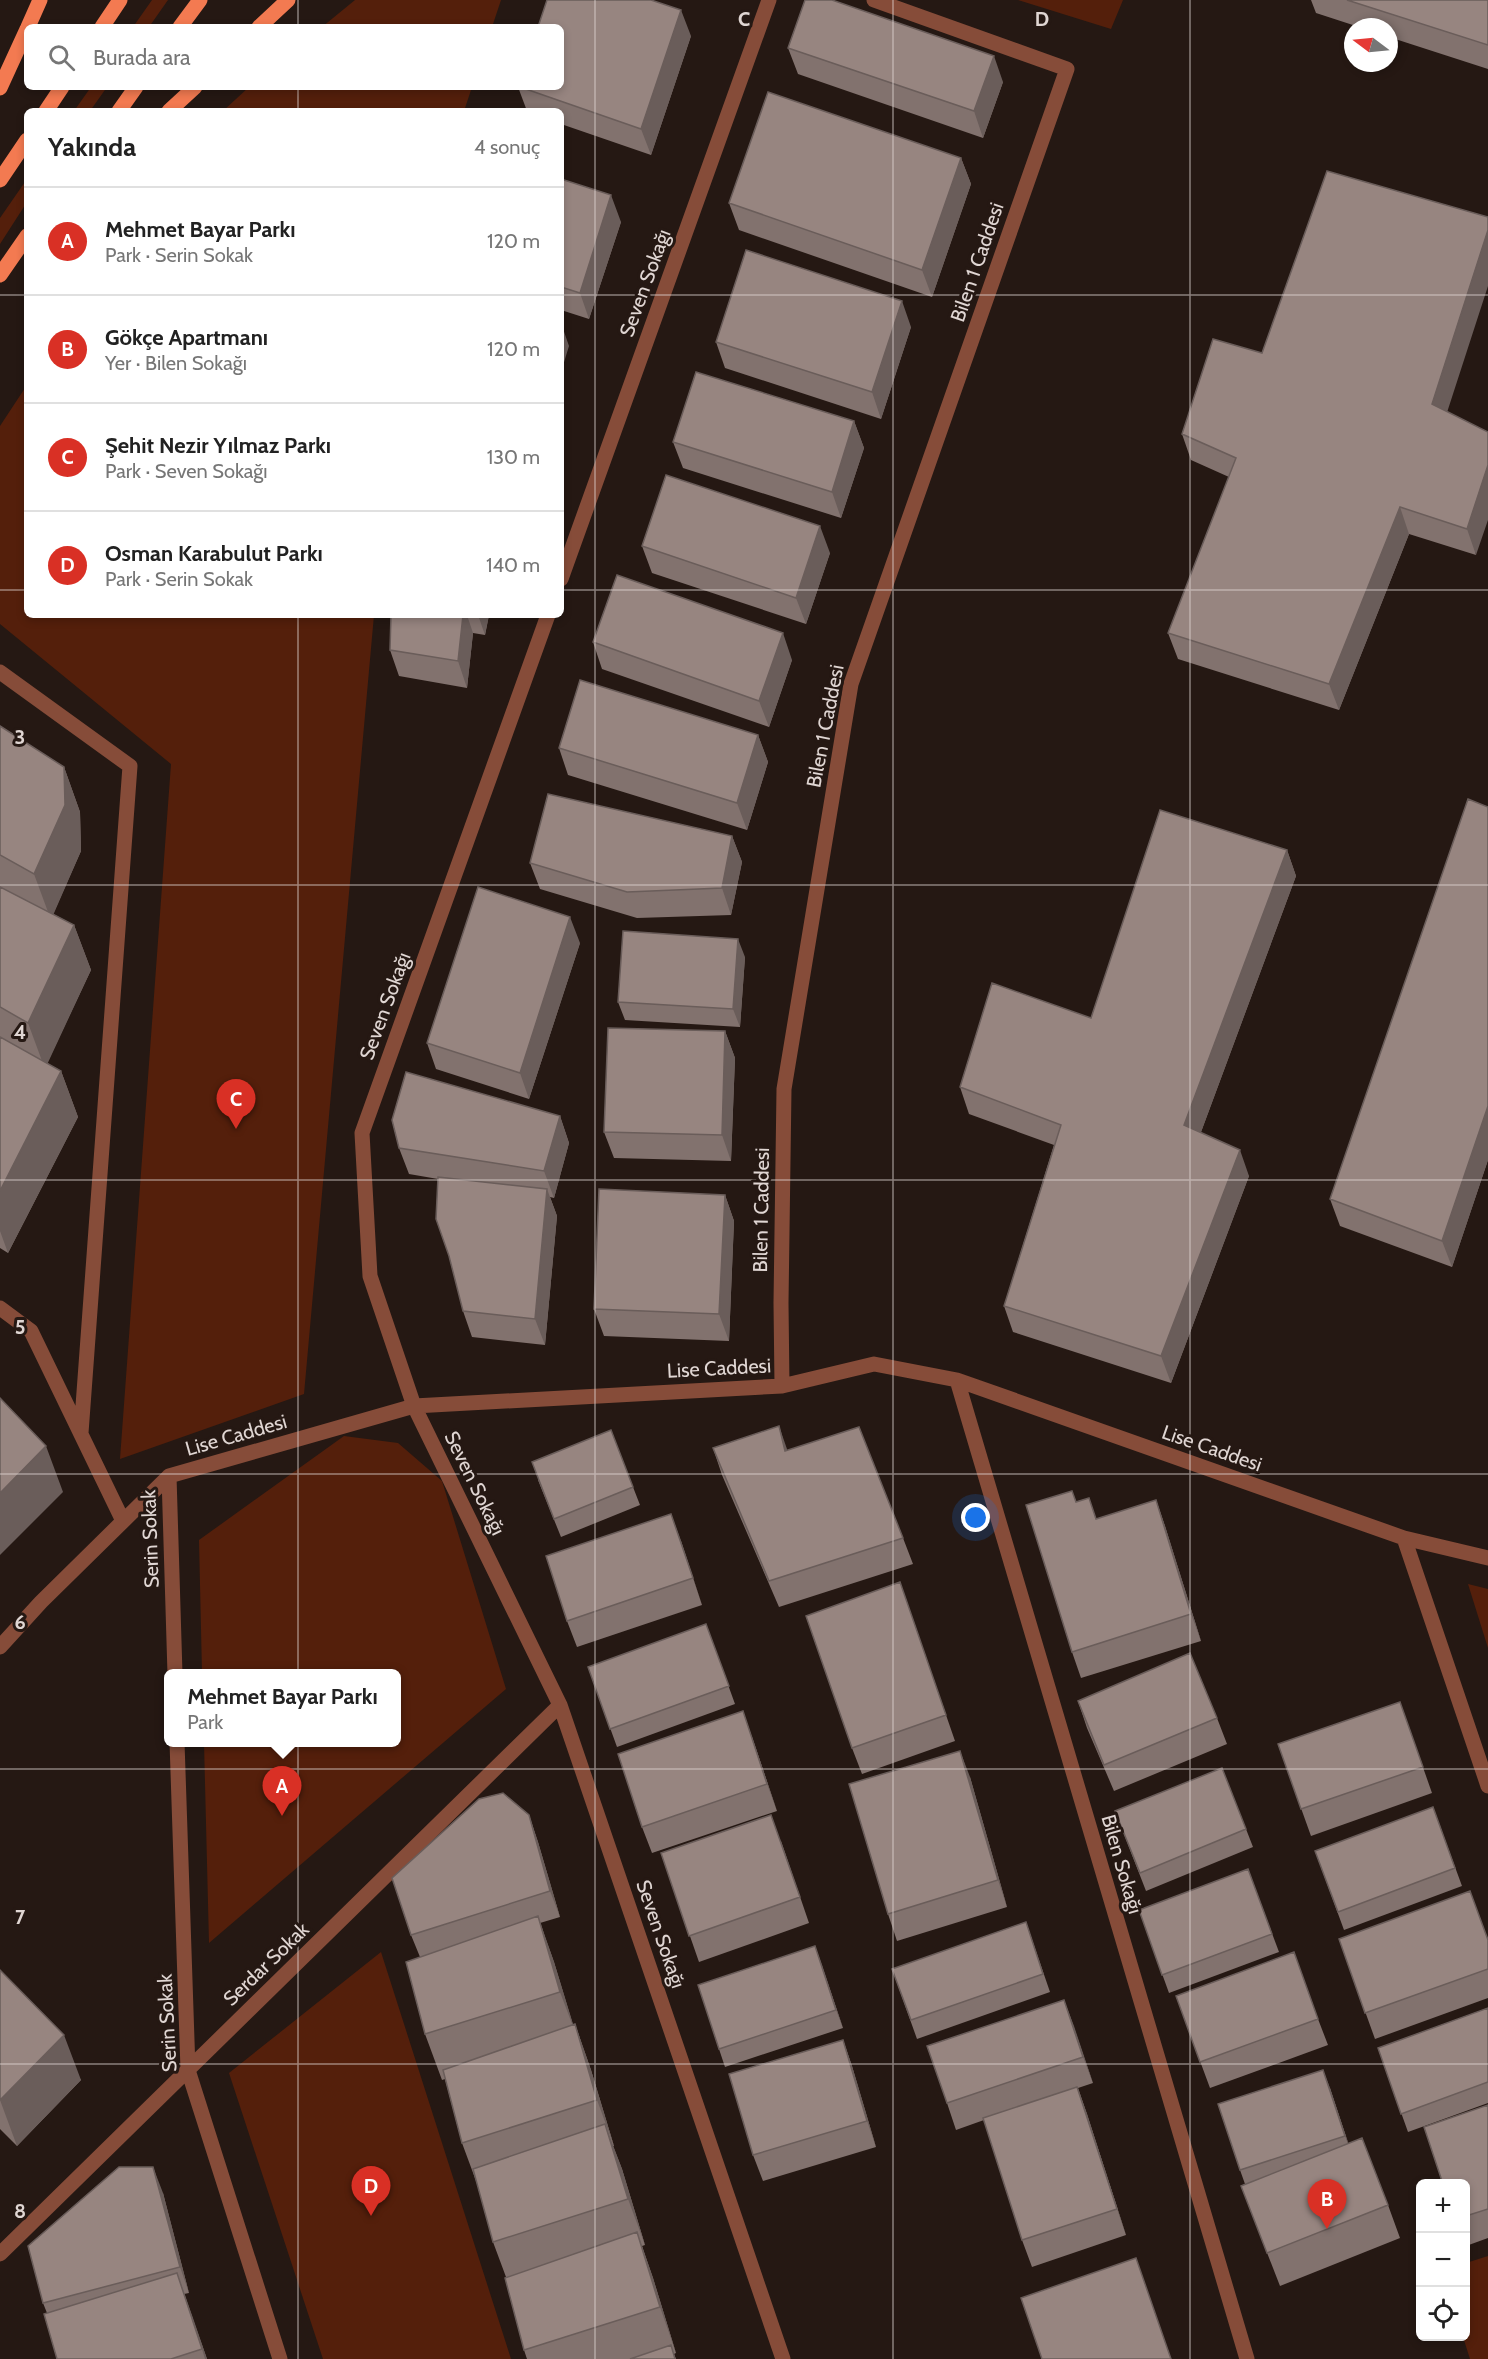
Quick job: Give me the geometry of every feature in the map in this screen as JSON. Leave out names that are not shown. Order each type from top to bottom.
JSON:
[{"type":"main road","points":[[29,24],[40,0]]},
{"type":"main road","points":[[104,24],[120,0]]},
{"type":"main road","points":[[182,24],[200,0]]},
{"type":"main road","points":[[262,24],[288,0]]},
{"type":"main road","points":[[0,88],[24,35]]},
{"type":"main road","points":[[48,108],[60,90]]},
{"type":"main road","points":[[121,108],[134,90]]},
{"type":"main road","points":[[172,108],[192,90]]},
{"type":"main road","points":[[0,180],[24,144]]},
{"type":"main road","points":[[0,275],[24,240]]},
{"type":"main road","points":[[9,260],[24,246]]},
{"type":"street","name":"Seven Sokağı","points":[[564,571],[769,0]]},
{"type":"street","name":"Bilen 1 Caddesi","points":[[782,1386],[784,1089],[851,684],[1067,69],[874,0]]},
{"type":"street","name":"Seven Sokağı","points":[[547,618],[362,1133],[370,1276],[414,1406],[560,1705],[783,2359]]},
{"type":"street","points":[[0,672],[130,766],[81,1433]]},
{"type":"street","points":[[0,1308],[31,1330],[123,1521]]},
{"type":"street","name":"Lise Caddesi","points":[[0,1647],[169,1476],[414,1406],[782,1386],[874,1364],[957,1380],[1404,1539],[1488,1558]]},
{"type":"street","name":"Bilen Sokağı","points":[[957,1380],[1247,2359]]},
{"type":"street","name":"Serin Sokak","points":[[169,1476],[175,1669]]},
{"type":"street","points":[[1404,1539],[1488,1786]]},
{"type":"street","name":"Serdar Sokak","points":[[0,2254],[560,1705]]},
{"type":"street","name":"Serin Sokak","points":[[177,1747],[188,2070],[280,2359]]},
{"type":"shaded area","points":[[152,0],[168,0],[151,24],[135,24]]},
{"type":"shaded area","points":[[355,0],[501,0],[493,24],[326,24]]},
{"type":"shaded area","points":[[1018,0],[1123,0],[1111,29]]},
{"type":"shaded area","points":[[89,90],[105,90],[92,108],[76,108]]},
{"type":"shaded area","points":[[246,90],[471,90],[465,108],[226,108]]},
{"type":"shaded area","points":[[24,183],[24,207],[0,244],[0,218]]},
{"type":"shaded area","points":[[24,390],[24,618],[374,618],[304,1394],[120,1459],[171,764],[0,624],[0,426]]},
{"type":"shaded area","points":[[344,1436],[398,1443],[442,1481],[506,1689],[209,1943],[204,1747],[401,1747],[401,1669],[202,1669],[199,1540]]},
{"type":"shaded area","points":[[1468,1584],[1488,1589],[1488,1648]]},
{"type":"shaded area","points":[[381,1952],[511,2359],[323,2359],[229,2073]]},
{"type":"shaded area","points":[[1488,2256],[1488,2359],[1470,2359],[1464,2341],[1470,2341],[1470,2262]]},
{"type":"building","points":[[547,0],[651,0],[681,10],[641,129],[529,90],[564,90],[564,24],[539,24]]},
{"type":"building","points":[[805,0],[832,0],[994,56],[974,111],[788,48]]},
{"type":"building","points":[[1347,0],[1488,0],[1488,45]]},
{"type":"building","points":[[768,92],[961,158],[922,270],[729,203]]},
{"type":"building","points":[[1327,171],[1488,217],[1488,230],[1432,404],[1488,432],[1488,465],[1467,529],[1400,507],[1329,684],[1168,633],[1236,458],[1182,434],[1213,339],[1262,353]]},
{"type":"building","points":[[564,180],[611,195],[580,293],[564,288]]},
{"type":"building","points":[[746,250],[902,301],[872,392],[716,342]]},
{"type":"building","points":[[696,372],[854,421],[832,492],[673,442]]},
{"type":"building","points":[[666,475],[820,526],[796,598],[642,546]]},
{"type":"building","points":[[617,575],[783,633],[759,701],[593,642]]},
{"type":"building","points":[[391,618],[463,618],[458,661],[390,650]]},
{"type":"building","points":[[580,680],[758,735],[737,803],[559,748]]},
{"type":"building","points":[[0,726],[64,767],[65,805],[34,874],[0,855]]},
{"type":"building","points":[[548,794],[732,836],[722,888],[627,892],[530,863]]},
{"type":"building","points":[[1468,799],[1488,807],[1488,1106],[1442,1241],[1330,1199]]},
{"type":"building","points":[[1160,810],[1287,850],[1184,1125],[1240,1150],[1161,1356],[1004,1306],[1061,1125],[960,1087],[992,983],[1091,1018]]},
{"type":"building","points":[[0,887],[74,925],[28,1023],[0,1007]]},
{"type":"building","points":[[478,887],[570,917],[520,1073],[427,1043]]},
{"type":"building","points":[[623,931],[738,939],[733,1009],[618,1002]]},
{"type":"building","points":[[608,1028],[725,1031],[722,1135],[604,1132]]},
{"type":"building","points":[[0,1037],[61,1071],[0,1191]]},
{"type":"building","points":[[406,1072],[560,1116],[544,1171],[399,1148],[392,1120]]},
{"type":"building","points":[[438,1177],[547,1189],[535,1319],[463,1311],[449,1256],[436,1219]]},
{"type":"building","points":[[599,1189],[725,1195],[719,1314],[594,1309]]},
{"type":"building","points":[[0,1398],[46,1446],[0,1493]]},
{"type":"building","points":[[779,1426],[785,1451],[859,1427],[903,1538],[769,1581],[713,1448]]},
{"type":"building","points":[[611,1430],[633,1487],[554,1519],[532,1462]]},
{"type":"building","points":[[1072,1491],[1076,1502],[1089,1498],[1096,1519],[1156,1500],[1191,1614],[1072,1652],[1026,1505]]},
{"type":"building","points":[[671,1514],[693,1578],[567,1621],[546,1556]]},
{"type":"building","points":[[900,1582],[946,1715],[852,1748],[806,1616]]},
{"type":"building","points":[[706,1624],[729,1686],[610,1729],[588,1667]]},
{"type":"building","points":[[1190,1653],[1217,1718],[1104,1765],[1078,1701]]},
{"type":"building","points":[[1400,1702],[1423,1767],[1301,1809],[1278,1744]]},
{"type":"building","points":[[743,1711],[767,1784],[642,1827],[618,1754]]},
{"type":"building","points":[[960,1751],[998,1880],[888,1914],[849,1784]]},
{"type":"building","points":[[1222,1768],[1246,1829],[1140,1873],[1115,1811]]},
{"type":"building","points":[[503,1793],[529,1815],[550,1891],[411,1935],[392,1878],[479,1799]]},
{"type":"building","points":[[1433,1807],[1455,1868],[1338,1912],[1315,1851]]},
{"type":"building","points":[[771,1815],[800,1897],[689,1936],[661,1853]]},
{"type":"building","points":[[1248,1869],[1272,1934],[1162,1975],[1139,1910]]},
{"type":"building","points":[[1470,1891],[1488,1940],[1488,1969],[1365,2013],[1339,1939]]},
{"type":"building","points":[[538,1916],[560,1992],[425,2034],[406,1962]]},
{"type":"building","points":[[1026,1922],[1043,1974],[911,2020],[892,1969]]},
{"type":"building","points":[[815,1946],[836,2010],[719,2049],[698,1985]]},
{"type":"building","points":[[1294,1952],[1318,2019],[1200,2062],[1176,1996]]},
{"type":"building","points":[[0,1970],[64,2035],[0,2100]]},
{"type":"building","points":[[1064,2000],[1083,2057],[947,2103],[927,2046]]},
{"type":"building","points":[[1488,2008],[1488,2082],[1401,2114],[1378,2048]]},
{"type":"building","points":[[575,2024],[597,2100],[462,2143],[443,2070]]},
{"type":"building","points":[[843,2040],[867,2121],[753,2155],[729,2074]]},
{"type":"building","points":[[1323,2070],[1345,2136],[1240,2170],[1218,2104]]},
{"type":"building","points":[[1077,2087],[1117,2209],[1022,2240],[983,2118]]},
{"type":"building","points":[[1488,2105],[1488,2209],[1470,2215],[1470,2179],[1441,2179],[1424,2127]]},
{"type":"building","points":[[605,2124],[628,2199],[493,2242],[473,2169]]},
{"type":"building","points":[[1362,2138],[1388,2205],[1267,2253],[1241,2186]]},
{"type":"building","points":[[119,2167],[153,2167],[180,2267],[43,2303],[28,2246]]},
{"type":"building","points":[[637,2232],[660,2307],[524,2350],[505,2278]]},
{"type":"building","points":[[1136,2258],[1171,2359],[1042,2359],[1021,2298]]},
{"type":"building","points":[[177,2273],[202,2349],[171,2359],[57,2359],[44,2314]]},
{"type":"building","points":[[671,2345],[675,2359],[630,2359]]},
{"type":"place","name":"Şehit Nezir Yılmaz Parkı","points":[[236,1129]]},
{"type":"place","name":"Mehmet Bayar Parkı","points":[[282,1816]]},
{"type":"place","name":"Osman Karabulut Parkı","points":[[371,2216]]},
{"type":"place","name":"Gökçe Apartmanı","points":[[1327,2229]]}]
